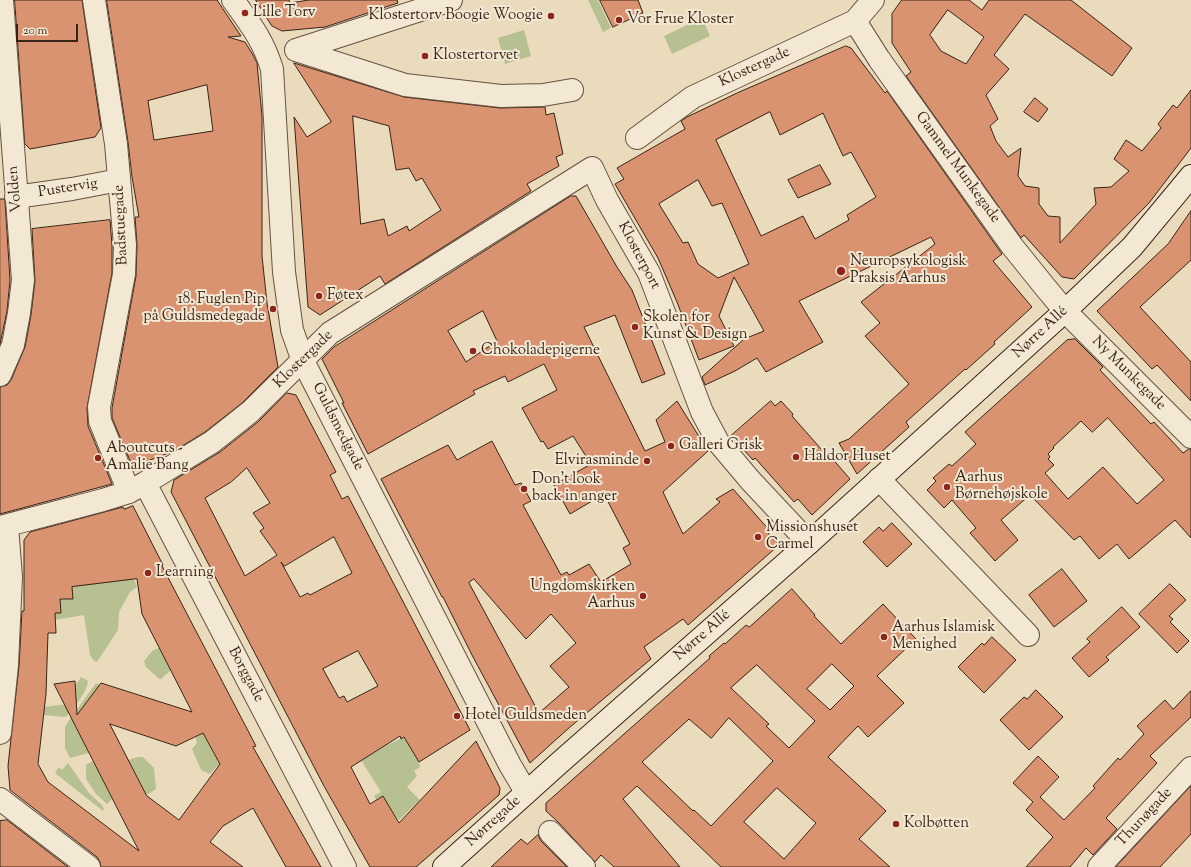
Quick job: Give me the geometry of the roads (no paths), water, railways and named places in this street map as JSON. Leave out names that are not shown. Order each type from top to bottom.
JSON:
[{"type":"street","name":"Volden","points":[[0,376],[13,345],[19,314],[23,280],[16,197],[7,175],[2,0]]},
{"type":"street","name":"Badstuegade","points":[[94,0],[116,144],[125,246],[124,274],[99,407],[100,421],[137,487]]},
{"type":"street","name":"Guldsmedgade","points":[[233,0],[256,31],[267,52],[272,69],[284,272],[292,330],[303,361],[510,766],[526,792]]},
{"type":"street","points":[[267,52],[296,50],[452,0]]},
{"type":"street","name":"Klostergade","points":[[637,138],[693,97],[855,21],[873,0]]},
{"type":"street","name":"Gammel Munkegade","points":[[855,21],[879,59],[1012,246],[1065,311]]},
{"type":"street","points":[[296,50],[405,85],[501,96],[543,94],[572,90]]},
{"type":"street","name":"Klostergade","points":[[4,526],[103,500],[137,487],[212,442],[250,412],[330,333],[592,168]]},
{"type":"street","name":"Klosterport","points":[[592,168],[607,200],[649,273],[702,412],[718,442],[750,480],[809,543]]},
{"type":"street","name":"Nørre Allé","points":[[526,792],[809,543],[1065,311],[1132,247],[1191,176]]},
{"type":"street","name":"Pustervig","points":[[16,197],[119,180]]},
{"type":"street","name":"Ny Munkegade","points":[[1065,311],[1191,437]]},
{"type":"street","points":[[879,479],[1028,635]]},
{"type":"street","name":"Borggade","points":[[137,487],[345,867]]},
{"type":"street","points":[[0,733],[7,665],[11,577],[4,526]]},
{"type":"street","name":"Thunøgade","points":[[1099,867],[1191,768]]},
{"type":"street","name":"Nørregade","points":[[444,867],[526,792]]},
{"type":"street","points":[[0,799],[89,867]]},
{"type":"street","points":[[550,832],[584,867]]},
{"type":"place","name":"Lille Torv","points":[[245,13]]},
{"type":"place","name":"Klostertorv Boogie Woogie","points":[[551,16]]},
{"type":"place","name":"Vor Frue Kloster","points":[[619,20]]},
{"type":"place","name":"Klostertorvet","points":[[425,56]]},
{"type":"place","name":"Neuropsykologisk Praksis Aarhus","points":[[841,271]]},
{"type":"place","name":"Føtex","points":[[319,296]]},
{"type":"place","name":"18. Fuglen Pip på Guldsmedegade","points":[[273,309]]},
{"type":"place","name":"Skolen for Kunst & Design","points":[[635,327]]},
{"type":"place","name":"Chokoladepigerne","points":[[473,351]]},
{"type":"place","name":"Galleri Grisk","points":[[671,446]]},
{"type":"place","name":"Haldor Huset","points":[[796,457]]},
{"type":"place","name":"Aboutcuts - Amalie Bang","points":[[98,458]]},
{"type":"place","name":"Elvirasminde","points":[[647,461]]},
{"type":"place","name":"Aarhus Børnehøjskole","points":[[947,487]]},
{"type":"place","name":"Don't look back in anger","points":[[524,489]]},
{"type":"place","name":"Missionshuset Carmel","points":[[758,537]]},
{"type":"place","name":"Learning","points":[[148,573]]},
{"type":"place","name":"Ungdomskirken Aarhus","points":[[643,596]]},
{"type":"place","name":"Aarhus Islamisk Menighed","points":[[884,637]]},
{"type":"place","name":"Hotel Guldsmeden","points":[[457,716]]},
{"type":"place","name":"Kolbøtten","points":[[896,824]]}]
